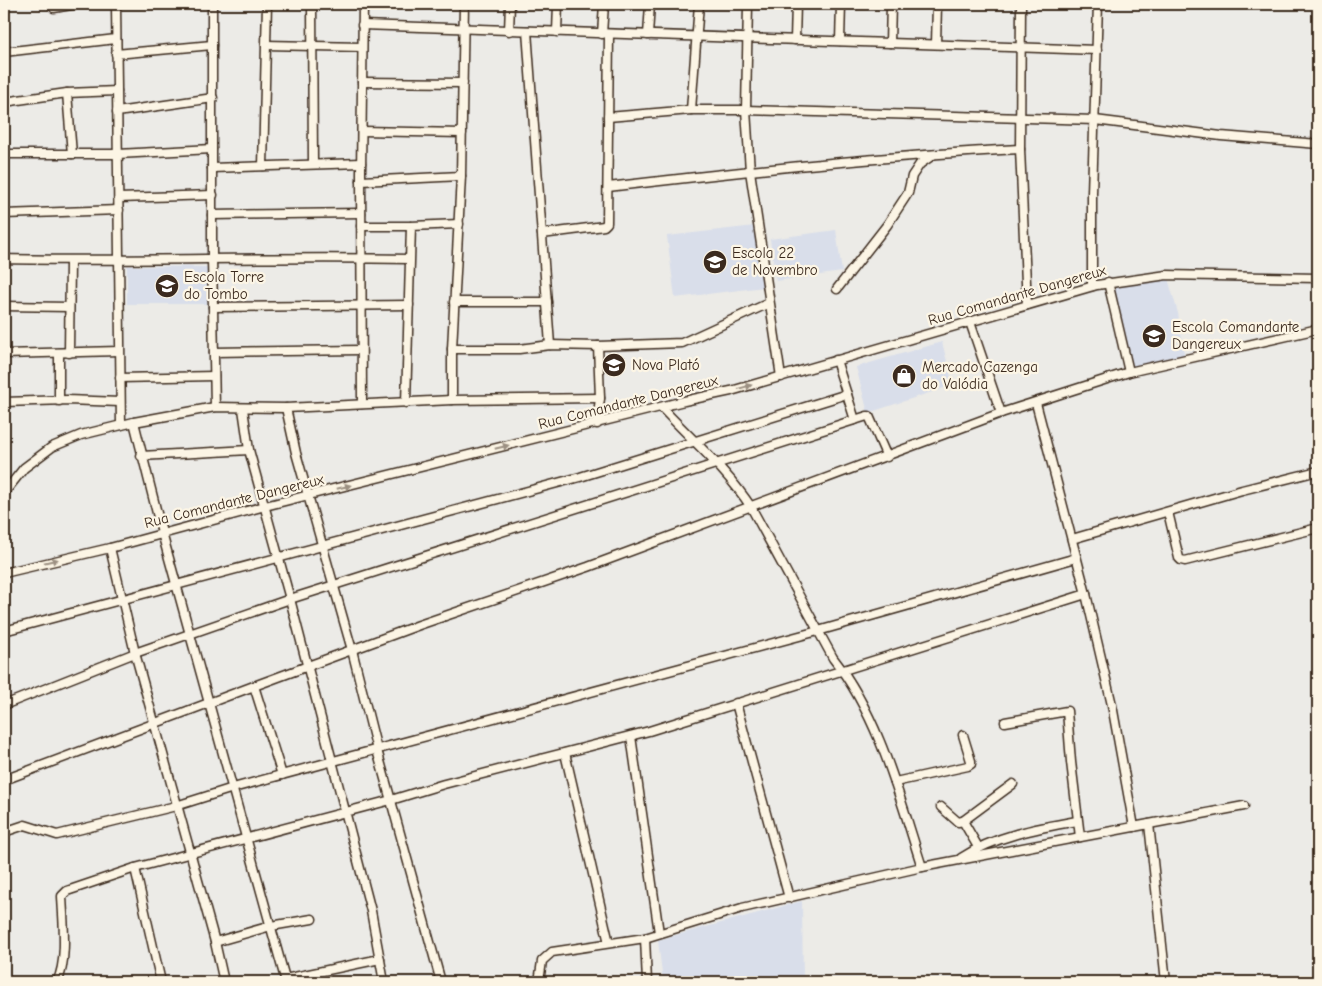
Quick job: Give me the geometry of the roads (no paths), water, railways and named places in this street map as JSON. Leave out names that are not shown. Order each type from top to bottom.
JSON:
[{"type":"street","points":[[54,8],[76,4]]},
{"type":"street","points":[[116,4],[121,424]]},
{"type":"street","points":[[212,4],[212,258],[215,407]]},
{"type":"street","points":[[263,166],[267,4]]},
{"type":"street","points":[[312,4],[313,164]]},
{"type":"street","points":[[362,404],[361,163],[363,4]]},
{"type":"street","points":[[452,400],[452,349],[461,176],[464,4]]},
{"type":"street","points":[[509,31],[510,4]]},
{"type":"street","points":[[557,32],[558,4]]},
{"type":"street","points":[[542,234],[604,226],[607,223],[608,117],[604,4]]},
{"type":"street","points":[[648,36],[650,4]]},
{"type":"street","points":[[691,110],[699,4]]},
{"type":"street","points":[[748,4],[746,110],[750,171],[780,377]]},
{"type":"street","points":[[795,40],[796,4]]},
{"type":"street","points":[[840,41],[841,4]]},
{"type":"street","points":[[890,43],[891,4]]},
{"type":"street","points":[[936,44],[937,4]]},
{"type":"street","points":[[1021,4],[1020,149],[1027,305]]},
{"type":"street","points":[[1092,286],[1098,4]]},
{"type":"street","points":[[362,25],[1097,50]]},
{"type":"street","points":[[527,32],[550,345]]},
{"type":"street","points":[[4,52],[116,39]]},
{"type":"street","points":[[266,45],[362,48]]},
{"type":"street","points":[[116,54],[212,46]]},
{"type":"street","points":[[362,82],[463,83]]},
{"type":"street","points":[[4,102],[67,93],[117,91]]},
{"type":"street","points":[[67,93],[72,154]]},
{"type":"street","points":[[117,112],[213,98]]},
{"type":"street","points":[[608,117],[691,110],[746,110],[1095,120],[1221,136],[1318,144]]},
{"type":"street","points":[[362,132],[462,132]]},
{"type":"street","points":[[4,154],[118,154],[212,149]]},
{"type":"street","points":[[608,188],[750,171],[934,154],[1020,149]]},
{"type":"street","points":[[837,289],[887,226],[908,193],[912,176],[920,164],[934,154]]},
{"type":"street","points":[[212,168],[361,163]]},
{"type":"street","points":[[361,181],[461,176]]},
{"type":"street","points":[[119,198],[213,195]]},
{"type":"street","points":[[4,214],[119,210]]},
{"type":"street","points":[[212,215],[361,213]]},
{"type":"street","points":[[361,226],[459,224]]},
{"type":"street","points":[[406,403],[411,226]]},
{"type":"street","points":[[4,259],[70,261],[212,258],[409,258]]},
{"type":"street","points":[[69,353],[70,261]]},
{"type":"street","name":"Rua Comandante Dangereux","points":[[4,572],[110,548],[265,506],[731,391],[1108,282],[1167,275],[1318,278]]},
{"type":"street","points":[[1108,282],[1129,372]]},
{"type":"street","points":[[454,302],[547,302]]},
{"type":"street","points":[[452,349],[520,350],[550,345],[598,346],[682,342],[769,303]]},
{"type":"street","points":[[213,307],[409,304]]},
{"type":"street","points":[[4,306],[69,307]]},
{"type":"street","points":[[970,322],[1001,414]]},
{"type":"street","points":[[4,780],[308,666],[751,507],[1001,414],[1129,372],[1318,329]]},
{"type":"street","points":[[598,346],[600,398],[598,424]]},
{"type":"street","points":[[214,352],[361,350]]},
{"type":"street","points":[[4,354],[119,352]]},
{"type":"street","points":[[59,353],[59,401]]},
{"type":"street","points":[[836,360],[855,420]]},
{"type":"street","points":[[120,378],[214,376]]},
{"type":"street","points":[[4,631],[580,477],[847,394]]},
{"type":"street","points":[[4,493],[24,468],[52,447],[81,435],[121,424],[215,407],[243,409],[286,408],[452,400],[600,398]]},
{"type":"street","points":[[4,402],[120,402]]},
{"type":"street","points":[[1036,403],[1086,594],[1112,704],[1134,827]]},
{"type":"street","points":[[286,408],[296,453],[352,650],[377,750],[441,982]]},
{"type":"street","points":[[662,408],[738,486],[751,507],[833,658],[867,713],[895,782],[922,867]]},
{"type":"street","points":[[243,409],[249,450],[279,556],[371,911],[384,982]]},
{"type":"street","points":[[4,705],[135,653],[290,599],[715,463],[869,416],[887,457]]},
{"type":"street","points":[[134,422],[162,533],[248,839],[285,981],[380,959]]},
{"type":"street","points":[[142,456],[249,450]]},
{"type":"street","points":[[1072,539],[1242,490],[1318,471]]},
{"type":"street","points":[[1168,512],[1179,558],[1185,561],[1318,528]]},
{"type":"street","points":[[110,548],[135,653],[176,806],[191,854],[224,982]]},
{"type":"street","points":[[4,832],[25,825],[57,835],[176,806],[233,788],[818,631],[1076,558]]},
{"type":"street","points":[[56,982],[59,978],[63,952],[64,894],[67,891],[135,868],[248,839],[444,784],[631,736],[1086,594]]},
{"type":"street","points":[[254,686],[282,775]]},
{"type":"street","points":[[736,703],[789,898]]},
{"type":"street","points":[[1005,722],[1067,711],[1080,837]]},
{"type":"street","points":[[895,782],[971,764],[963,735]]},
{"type":"street","points":[[631,736],[659,933]]},
{"type":"street","points":[[565,753],[609,943]]},
{"type":"street","points":[[941,807],[958,822],[964,821],[1013,784]]},
{"type":"street","points":[[539,982],[542,961],[552,952],[645,938],[742,908],[873,877],[1244,806]]},
{"type":"street","points":[[964,821],[978,847]]},
{"type":"street","points":[[956,861],[978,847],[1041,827],[1077,821]]},
{"type":"street","points":[[1149,824],[1166,982]]},
{"type":"street","points":[[135,868],[161,982]]},
{"type":"street","points":[[214,942],[270,926],[312,919]]},
{"type":"street","points":[[645,938],[647,982]]},
{"type":"place","name":"Escola 22 de Novembro","points":[[715,262]]},
{"type":"place","name":"Escola Torre do Tombo","points":[[167,286]]},
{"type":"place","name":"Escola Comandante Dangereux","points":[[1154,336]]},
{"type":"place","name":"Nova Plató","points":[[614,365]]},
{"type":"place","name":"Mercado Cazenga do Valódia","points":[[904,376]]}]
